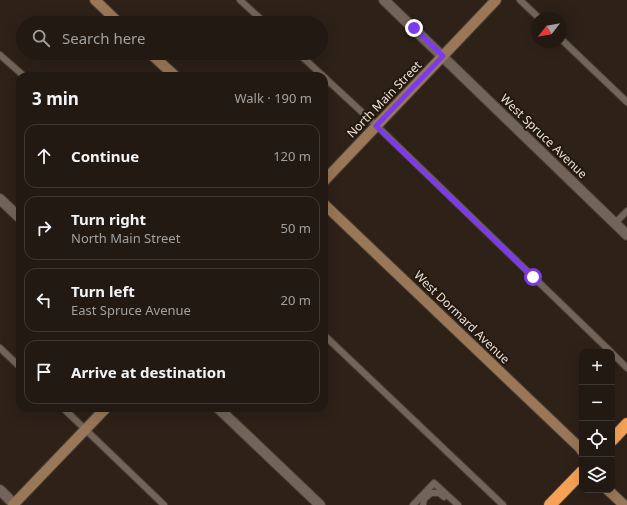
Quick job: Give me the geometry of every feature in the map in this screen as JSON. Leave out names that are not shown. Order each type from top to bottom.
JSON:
[{"type":"highway","points":[[615,437],[627,424]]},
{"type":"highway","points":[[550,505],[579,475]]},
{"type":"street","points":[[95,0],[112,16]]},
{"type":"street","name":"West Spruce Avenue","points":[[384,0],[627,235]]},
{"type":"street","name":"North Main Street","points":[[328,177],[496,0]]},
{"type":"street","points":[[157,60],[170,72]]},
{"type":"street","points":[[0,199],[16,214]]},
{"type":"street","name":"West Dormard Avenue","points":[[328,208],[579,447]]},
{"type":"street","points":[[0,490],[14,505],[102,412]]},
{"type":"street","points":[[222,412],[320,505]]},
{"type":"street","points":[[611,493],[624,505]]},
{"type":"lane","points":[[240,0],[257,16]]},
{"type":"lane","points":[[520,0],[533,12]]},
{"type":"lane","points":[[567,45],[627,102]]},
{"type":"lane","points":[[0,55],[19,72]]},
{"type":"lane","points":[[305,60],[318,72]]},
{"type":"lane","points":[[328,82],[607,349]]},
{"type":"lane","points":[[615,223],[627,211]]},
{"type":"lane","points":[[328,339],[503,505]]},
{"type":"lane","points":[[0,348],[16,363]]},
{"type":"lane","points":[[615,357],[627,368]]},
{"type":"lane","points":[[67,412],[164,505]]},
{"type":"lane","points":[[413,505],[434,483],[458,505]]},
{"type":"lane","points":[[423,505],[424,498],[431,493],[439,494],[453,505]]},
{"type":"route","points":[[414,28],[443,56],[376,126],[533,277]]}]
